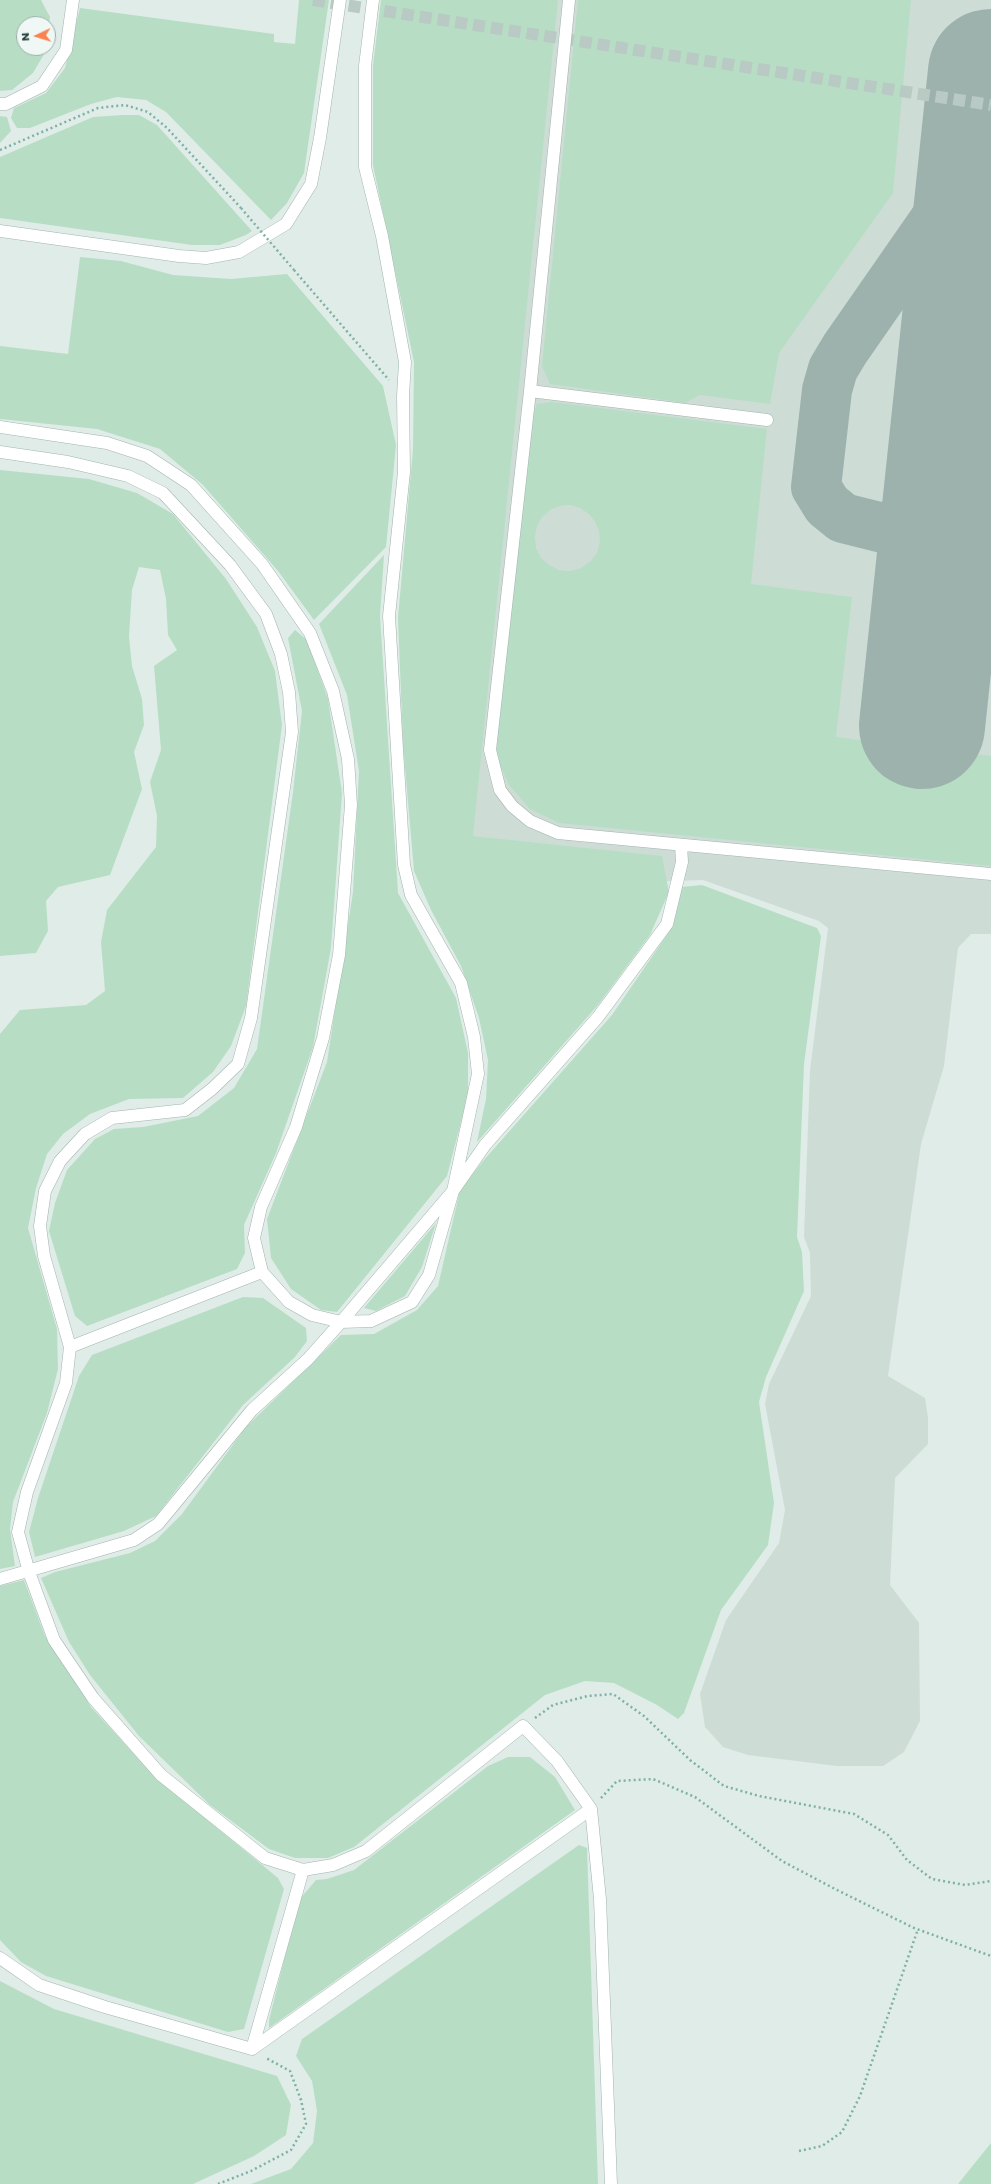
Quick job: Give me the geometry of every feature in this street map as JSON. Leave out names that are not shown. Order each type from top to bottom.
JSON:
[{"type":"street","points":[[0,104],[6,104],[42,86],[66,50],[73,0]]},
{"type":"street","points":[[0,231],[179,256],[206,258],[239,252],[286,224],[311,184],[320,138],[340,0]]},
{"type":"street","points":[[0,427],[107,443],[147,456],[191,485],[262,564],[310,633],[333,691],[348,759],[351,804],[339,955],[324,1038],[299,1119],[261,1207],[254,1238],[262,1272],[289,1302],[312,1315],[341,1322],[371,1321],[412,1302],[429,1275],[453,1191],[478,1074],[474,1037],[461,982],[411,895],[404,865],[389,616],[404,472],[403,396],[405,362],[382,236],[365,167],[365,66],[373,0]]},
{"type":"street","points":[[569,0],[530,391],[490,750],[500,790],[512,806],[530,821],[558,833],[991,874]]},
{"type":"street","points":[[530,391],[767,420]]},
{"type":"street","points":[[0,452],[68,462],[128,476],[163,493],[230,565],[266,614],[281,654],[289,692],[292,732],[251,1018],[238,1064],[212,1089],[185,1110],[112,1118],[85,1134],[60,1161],[45,1191],[40,1226],[44,1256],[70,1347],[66,1383],[27,1492],[18,1532],[29,1572],[54,1640],[93,1698],[161,1775],[265,1858],[303,1870],[333,1865],[366,1850],[523,1726],[557,1761],[591,1809],[600,1900],[611,2184]]},
{"type":"street","points":[[0,1579],[29,1572],[134,1540],[158,1524],[247,1415],[308,1359],[341,1322],[453,1191],[485,1145],[598,1018],[667,924],[682,862],[681,845]]},
{"type":"street","points":[[70,1347],[262,1272]]},
{"type":"street","points":[[252,2049],[591,1809]]},
{"type":"street","points":[[252,2049],[303,1870]]},
{"type":"street","points":[[0,1958],[39,1984],[105,2007],[252,2049]]},
{"type":"path","points":[[0,150],[98,108],[125,105],[148,112],[167,128],[242,208],[356,344],[403,396]]},
{"type":"path","points":[[523,1726],[553,1705],[588,1696],[613,1694],[644,1716],[690,1760],[724,1786],[759,1796],[854,1814],[888,1835],[907,1860],[932,1879],[965,1885],[991,1881]]},
{"type":"path","points":[[591,1809],[617,1781],[652,1779],[695,1797],[782,1861],[918,1929],[991,1956]]},
{"type":"path","points":[[798,2151],[822,2146],[842,2132],[860,2096],[918,1929]]},
{"type":"path","points":[[218,2184],[251,2171],[291,2150],[306,2124],[301,2100],[290,2071],[252,2049]]},
{"type":"shaded area","points":[[389,0],[991,0],[991,934],[971,934],[958,948],[944,1066],[921,1144],[888,1376],[925,1398],[928,1418],[928,1444],[895,1478],[890,1585],[919,1623],[920,1721],[904,1752],[883,1766],[837,1766],[748,1755],[723,1747],[705,1727],[700,1694],[726,1620],[779,1543],[785,1510],[765,1404],[769,1384],[811,1296],[810,1253],[804,1237],[810,1070],[828,928],[819,921],[703,880],[639,882],[467,852],[427,437]]},
{"type":"green space","points":[[0,0],[41,0],[49,16],[16,16],[16,56],[43,56],[33,73],[12,90],[0,91]]},
{"type":"green space","points":[[299,0],[329,0],[304,173],[287,203],[271,220],[166,112],[146,100],[117,97],[91,104],[30,128],[17,128],[11,118],[14,108],[46,93],[65,68],[80,8],[274,34],[274,42],[295,44]]},
{"type":"green space","points":[[381,0],[558,0],[473,836],[662,856],[669,892],[650,935],[598,1005],[477,1142],[486,1099],[488,1060],[479,1018],[461,966],[431,910],[414,871],[403,744],[398,618],[413,449],[414,362],[373,165],[373,65]]},
{"type":"green space","points":[[578,0],[911,0],[893,193],[779,353],[770,404],[700,395],[685,403],[550,384],[542,366]]},
{"type":"green space","points":[[139,115],[157,125],[252,231],[246,235],[220,245],[192,245],[0,218],[0,157],[93,117]]},
{"type":"green space","points":[[0,116],[7,117],[11,131],[0,143]]},
{"type":"green space","points":[[80,257],[121,261],[173,275],[231,279],[287,274],[383,386],[396,445],[386,547],[314,620],[278,571],[203,485],[160,449],[97,429],[0,419],[0,346],[68,354]]},
{"type":"green space","points":[[552,402],[767,429],[751,584],[852,597],[836,737],[991,756],[991,866],[559,823],[530,809],[509,785],[498,760],[496,744],[534,413],[537,404]],"holes":[[[570,505],[580,508],[589,514],[599,531],[600,542],[597,553],[590,562],[581,568],[570,571],[559,570],[549,565],[541,558],[536,548],[535,537],[537,526],[542,517],[550,510],[560,506]]]},
{"type":"green space","points":[[0,470],[89,479],[137,493],[173,514],[226,579],[257,627],[275,671],[282,725],[246,1006],[231,1046],[213,1072],[183,1098],[129,1099],[90,1114],[63,1134],[47,1154],[36,1188],[28,1228],[57,1329],[58,1369],[47,1413],[13,1502],[10,1529],[15,1566],[0,1569],[0,1034],[20,1010],[86,1005],[105,991],[101,942],[107,910],[156,847],[157,816],[150,782],[161,750],[154,666],[177,650],[168,635],[166,599],[160,570],[139,567],[132,590],[129,637],[132,666],[142,699],[144,725],[134,752],[142,789],[110,875],[58,887],[46,901],[48,931],[36,953],[0,956]]},
{"type":"green space","points":[[384,555],[380,616],[398,893],[456,998],[468,1053],[468,1095],[447,1176],[337,1312],[321,1310],[291,1289],[271,1258],[267,1219],[327,1062],[353,892],[359,771],[347,695],[319,624]]},
{"type":"green space","points":[[295,630],[307,640],[328,699],[342,793],[331,948],[313,1047],[276,1153],[244,1225],[245,1253],[237,1269],[87,1326],[75,1316],[49,1231],[55,1203],[67,1170],[95,1139],[114,1129],[143,1127],[198,1116],[234,1088],[257,1049],[293,792],[302,711],[288,638]]},
{"type":"green space","points":[[702,885],[817,928],[821,936],[804,1064],[797,1237],[802,1252],[804,1291],[766,1377],[759,1402],[774,1503],[768,1545],[721,1610],[684,1713],[678,1719],[657,1705],[614,1683],[585,1681],[545,1695],[354,1847],[328,1858],[295,1858],[269,1849],[210,1805],[139,1736],[90,1675],[69,1642],[41,1578],[55,1572],[130,1553],[155,1541],[182,1514],[246,1427],[341,1335],[374,1334],[417,1310],[438,1286],[460,1190],[483,1161],[612,1015],[671,929],[682,887]]},
{"type":"green space","points":[[436,1223],[422,1267],[405,1296],[376,1311],[364,1308]]},
{"type":"green space","points":[[243,1297],[263,1298],[306,1328],[307,1341],[295,1357],[243,1405],[156,1516],[124,1531],[35,1557],[29,1532],[38,1498],[79,1376],[92,1355]]},
{"type":"green space","points":[[24,1580],[45,1636],[91,1707],[154,1776],[278,1878],[284,1889],[244,2029],[228,2032],[46,1976],[21,1962],[0,1940],[0,1586]]},
{"type":"green space","points":[[508,1757],[530,1757],[555,1777],[575,1810],[269,2028],[269,2020],[299,1900],[316,1880],[327,1879],[354,1870],[488,1766]]},
{"type":"green space","points":[[579,1845],[587,1848],[598,2184],[251,2184],[291,2169],[313,2143],[317,2111],[312,2081],[296,2056],[302,2039]]},
{"type":"green space","points":[[0,1981],[54,2009],[277,2076],[291,2105],[286,2135],[254,2156],[193,2184],[0,2184]]},
{"type":"green space","points":[[991,2143],[991,2184],[958,2184]]},
{"type":"taxiway","points":[[949,475],[935,495],[923,507],[904,520],[883,528],[843,518],[827,505],[816,487],[827,390],[833,369],[845,349],[968,172],[983,145]]},
{"type":"runway","points":[[922,726],[991,72]]},
{"type":"tunnel","points":[[313,0],[991,105]]}]
